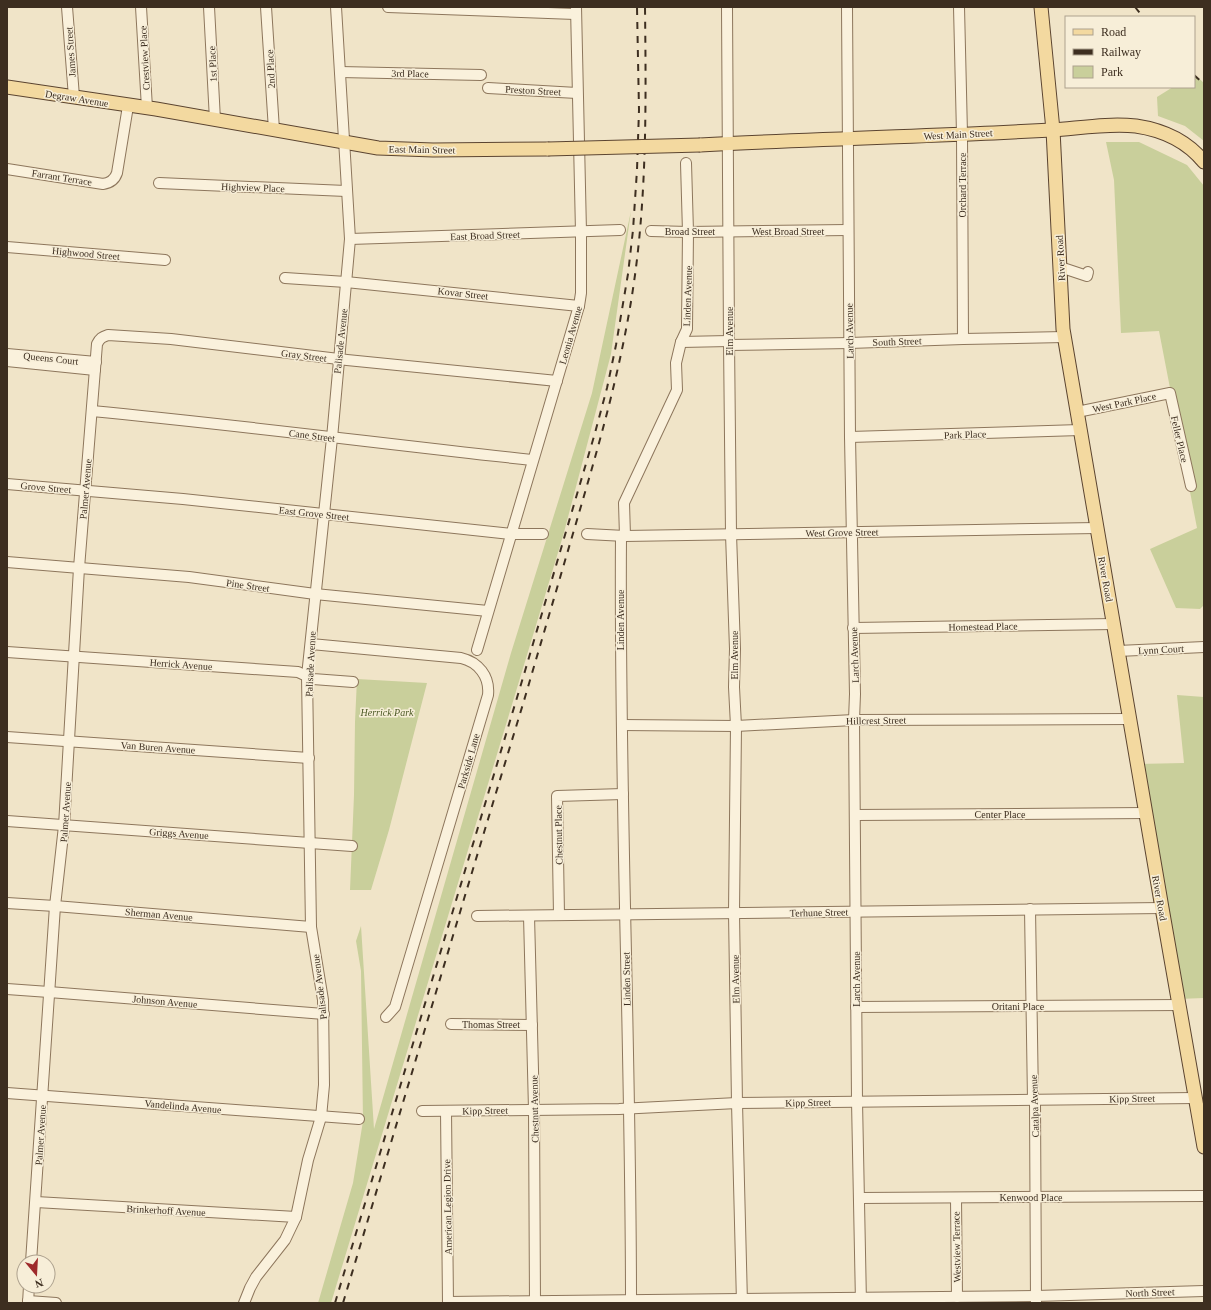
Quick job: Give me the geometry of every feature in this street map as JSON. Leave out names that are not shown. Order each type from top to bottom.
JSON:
[{"type":"main road","name":"River Road","points":[[1041,7],[1053,130],[1064,337],[1204,1147]]},
{"type":"main road","name":"Degraw Avenue","points":[[7,87],[147,108]]},
{"type":"main road","name":"East Main Street","points":[[147,108],[378,148],[548,149],[700,145]]},
{"type":"main road","name":"West Main Street","points":[[700,145],[1053,130],[1112,125],[1135,126],[1153,130],[1183,142],[1204,162]]},
{"type":"street","name":"James Street","points":[[67,7],[74,97]]},
{"type":"street","name":"Crestview Place","points":[[141,7],[147,108]]},
{"type":"street","name":"1st Place","points":[[209,7],[215,120]]},
{"type":"street","name":"2nd Place","points":[[266,7],[274,130]]},
{"type":"street","name":"Palisade Avenue","points":[[244,1303],[256,1277],[285,1240],[296,1217],[308,1160],[321,1117],[324,1085],[324,1014],[311,927],[307,676],[332,438],[350,239],[336,7]]},
{"type":"street","points":[[388,7],[576,11]]},
{"type":"street","name":"Elm Avenue","points":[[727,7],[731,534],[736,726],[734,913],[742,1301]]},
{"type":"street","name":"Larch Avenue","points":[[847,7],[851,532],[855,694],[857,1101],[861,1300]]},
{"type":"street","name":"Orchard Terrace","points":[[959,7],[962,134],[963,339]]},
{"type":"street","name":"Leonia Avenue","points":[[477,650],[532,460],[579,306],[581,293],[581,232],[576,11]]},
{"type":"street","name":"3rd Place","points":[[340,72],[481,75]]},
{"type":"street","name":"Preston Street","points":[[488,88],[577,93]]},
{"type":"street","name":"Farrant Terrace","points":[[7,169],[103,184],[106,183],[113,179],[117,172],[128,106]]},
{"type":"street","name":"Linden Avenue","points":[[620,656],[624,502],[677,390],[676,363],[681,342],[687,329],[688,232],[686,163]]},
{"type":"street","name":"Highview Place","points":[[159,183],[346,191]]},
{"type":"street","name":"East Broad Street","points":[[350,239],[620,230]]},
{"type":"street","name":"West Broad Street","points":[[729,231],[848,230]]},
{"type":"street","name":"Broad Street","points":[[651,231],[729,231]]},
{"type":"street","name":"Highwood Street","points":[[7,247],[165,260]]},
{"type":"street","points":[[1060,267],[1087,276],[1088,272]]},
{"type":"street","name":"Kovar Street","points":[[285,278],[346,282],[579,306]]},
{"type":"street","name":"Gray Street","points":[[95,366],[97,344],[102,337],[108,335],[178,340],[339,359],[557,381]]},
{"type":"street","name":"South Street","points":[[681,342],[850,343],[1064,337]]},
{"type":"street","name":"Queens Court","points":[[7,354],[95,366]]},
{"type":"street","name":"Queens Court","points":[[7,361],[95,366]]},
{"type":"street","name":"Palmer Avenue","points":[[32,1254],[55,906],[64,826],[79,568],[95,366]]},
{"type":"street","name":"West Park Place","points":[[1077,412],[1170,393]]},
{"type":"street","name":"Feller Place","points":[[1170,393],[1191,486]]},
{"type":"street","name":"Cane Street","points":[[92,411],[177,419],[532,460]]},
{"type":"street","name":"Park Place","points":[[850,437],[1080,430]]},
{"type":"street","name":"Grove Street","points":[[7,484],[85,490]]},
{"type":"street","name":"East Grove Street","points":[[85,490],[511,534],[543,534]]},
{"type":"street","name":"West Grove Street","points":[[587,534],[623,536],[1097,528]]},
{"type":"street","name":"Pine Street","points":[[7,562],[188,577],[315,594],[488,612]]},
{"type":"street","name":"Homestead Place","points":[[853,628],[1114,624]]},
{"type":"street","name":"Parkside Lane","points":[[311,644],[460,658],[472,662],[479,667],[487,682],[488,695],[398,1000],[395,1007],[386,1017]]},
{"type":"street","name":"Lynn Court","points":[[1118,651],[1204,646]]},
{"type":"street","name":"Herrick Avenue","points":[[7,652],[298,672],[313,679],[353,682]]},
{"type":"street","name":"Linden Street","points":[[620,656],[630,1301]]},
{"type":"street","name":"Hillcrest Street","points":[[622,725],[736,726],[854,720],[1130,718]]},
{"type":"street","name":"Van Buren Avenue","points":[[7,737],[309,758]]},
{"type":"street","name":"Chestnut Place","points":[[559,916],[558,796],[623,794]]},
{"type":"street","name":"Center Place","points":[[855,815],[1146,814]]},
{"type":"street","name":"Griggs Avenue","points":[[7,821],[352,846]]},
{"type":"street","name":"Sherman Avenue","points":[[7,903],[311,927]]},
{"type":"street","name":"Terhune Street","points":[[477,916],[1162,908]]},
{"type":"street","name":"Catalpa Avenue","points":[[1030,909],[1033,1100],[1035,1102],[1036,1300]]},
{"type":"street","name":"Chestnut Avenue","points":[[529,916],[534,1109],[535,1302]]},
{"type":"street","name":"Johnson Avenue","points":[[7,989],[324,1014]]},
{"type":"street","name":"Oritani Place","points":[[856,1007],[1179,1005]]},
{"type":"street","name":"Thomas Street","points":[[451,1024],[532,1024]]},
{"type":"street","name":"Vandelinda Avenue","points":[[7,1093],[359,1119]]},
{"type":"street","name":"Kipp Street","points":[[422,1111],[628,1108],[737,1102],[1195,1098]]},
{"type":"street","name":"American Legion Drive","points":[[446,1111],[448,1302]]},
{"type":"street","name":"Kenwood Place","points":[[859,1198],[1204,1196]]},
{"type":"street","name":"Westview Terrace","points":[[956,1198],[957,1297]]},
{"type":"street","name":"Brinkerhoff Avenue","points":[[36,1202],[296,1217]]},
{"type":"street","name":"North Street","points":[[448,1302],[861,1300],[957,1297],[1036,1300],[1204,1291]]},
{"type":"street","points":[[28,1302],[56,1303]]},
{"type":"green space","points":[[1195,75],[1204,83],[1204,141],[1185,126],[1158,116],[1157,97],[1171,88],[1195,88]]},
{"type":"green space","points":[[1106,142],[1139,142],[1187,165],[1204,186],[1204,605],[1200,609],[1176,608],[1150,549],[1197,528],[1159,331],[1121,333],[1114,180]]},
{"type":"green space","points":[[631,211],[611,354],[563,536],[331,1303],[318,1303],[353,1183],[363,1121],[361,971],[356,941],[361,926],[374,1129],[511,653],[592,393]]},
{"type":"green space","name":"Herrick Park","points":[[357,679],[427,683],[389,830],[371,890],[350,890]]},
{"type":"green space","points":[[1177,695],[1204,697],[1204,998],[1178,999],[1137,764],[1184,763]]},
{"type":"railway","points":[[335,1303],[525,671],[607,388],[628,274],[633,230],[639,110],[637,7]]},
{"type":"railway","points":[[343,1303],[523,704],[592,467],[617,372],[630,308],[642,208],[645,141],[645,7]]},
{"type":"railway","points":[[1135,7],[1142,16]]},
{"type":"railway","points":[[1195,76],[1204,84]]}]
